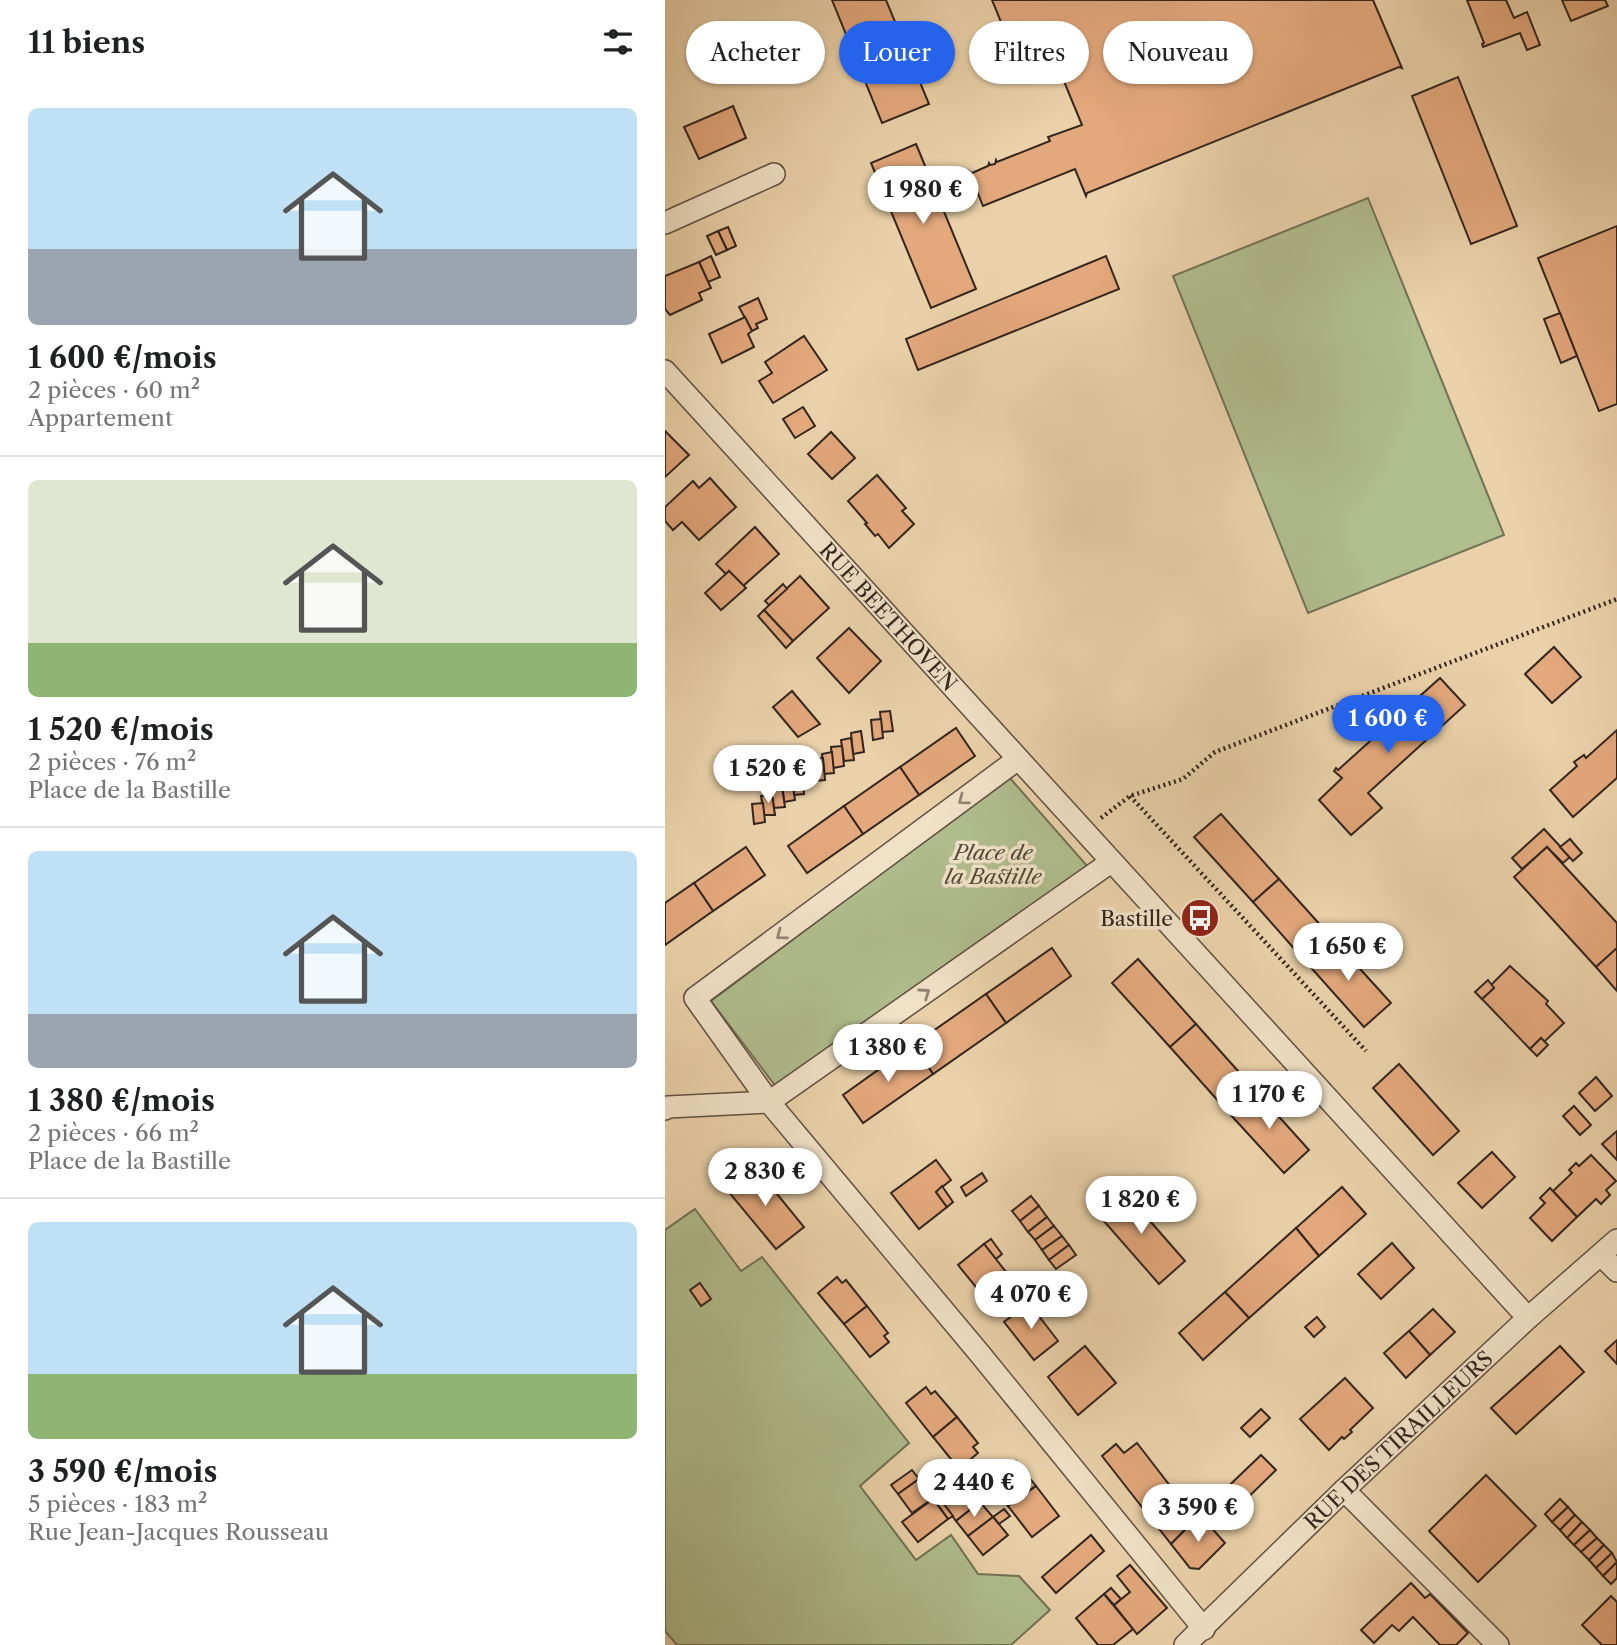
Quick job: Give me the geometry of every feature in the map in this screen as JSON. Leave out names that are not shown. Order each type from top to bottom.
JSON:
[{"type":"street","points":[[665,223],[774,174]]},
{"type":"street","name":"RUE BEETHOVEN","points":[[665,372],[1528,1318]]},
{"type":"street","points":[[1018,759],[695,998],[769,1102],[980,1354],[1204,1629]]},
{"type":"street","points":[[666,1106],[769,1102],[1111,862]]},
{"type":"street","name":"RUE DES TIRAILLEURS","points":[[1185,1645],[1344,1490],[1528,1318],[1617,1240]]},
{"type":"street","points":[[1601,1255],[1617,1271]]},
{"type":"street","points":[[1344,1490],[1498,1645]]},
{"type":"path","points":[[1084,831],[1130,796],[1183,779],[1215,752],[1617,599]]},
{"type":"path","points":[[1130,796],[1366,1051]]},
{"type":"green space","points":[[1368,198],[1504,535],[1308,613],[1173,276]]},
{"type":"green space","name":"Place de la Bastille","points":[[1009,777],[1089,868],[783,1096],[711,1001]]},
{"type":"green space","points":[[695,1209],[741,1271],[762,1257],[909,1443],[860,1486],[916,1560],[951,1535],[978,1574],[1019,1576],[1050,1610],[1011,1645],[677,1645],[665,1631],[665,1230]]},
{"type":"building","points":[[832,0],[886,0],[895,21],[841,21]]},
{"type":"building","points":[[992,0],[1373,0],[1402,68],[1087,193],[1086,196],[1075,169],[983,206],[969,171],[972,173],[989,163],[995,164],[996,160],[997,162],[1050,141],[1048,137],[1082,125],[1065,84],[1089,84],[1089,21],[1001,21]]},
{"type":"building","points":[[1467,0],[1506,0],[1514,18],[1527,12],[1540,45],[1527,50],[1520,33],[1483,47],[1484,43]]},
{"type":"building","points":[[1562,0],[1605,0],[1608,6],[1571,21]]},
{"type":"building","points":[[1458,77],[1517,226],[1471,244],[1412,96]]},
{"type":"building","points":[[866,84],[921,84],[929,104],[882,123]]},
{"type":"building","points":[[733,106],[746,138],[699,159],[684,127]]},
{"type":"building","points":[[916,144],[976,289],[931,308],[871,163]]},
{"type":"building","points":[[1617,226],[1617,404],[1599,411],[1538,258]]},
{"type":"building","points":[[728,227],[736,246],[727,250],[718,231]]},
{"type":"building","points":[[718,231],[727,250],[716,255],[707,236]]},
{"type":"building","points":[[711,256],[720,277],[708,282],[699,262]]},
{"type":"building","points":[[1106,256],[1119,289],[918,370],[906,339]]},
{"type":"building","points":[[699,262],[711,288],[699,293],[702,300],[670,315],[665,309],[665,276]]},
{"type":"building","points":[[758,298],[767,319],[756,324],[758,328],[752,331],[739,307]]},
{"type":"building","points":[[1560,313],[1577,356],[1561,363],[1544,319]]},
{"type":"building","points":[[745,317],[752,331],[748,334],[754,347],[722,363],[709,334]]},
{"type":"building","points":[[804,336],[827,370],[773,403],[759,381],[772,373],[765,362]]},
{"type":"building","points":[[803,407],[815,426],[795,438],[783,419]]},
{"type":"building","points":[[665,431],[689,455],[665,477]]},
{"type":"building","points":[[831,432],[855,458],[832,479],[808,454]]},
{"type":"building","points":[[877,475],[906,508],[902,511],[914,524],[889,548],[878,534],[875,536],[848,501]]},
{"type":"building","points":[[710,478],[736,507],[699,540],[682,522],[673,530],[665,521],[665,507],[693,481],[699,488]]},
{"type":"building","points":[[755,527],[779,554],[743,586],[729,571],[726,574],[716,564]]},
{"type":"building","points":[[729,571],[746,588],[721,610],[705,593]]},
{"type":"building","points":[[800,576],[829,608],[793,641],[764,610]]},
{"type":"building","points":[[783,584],[787,589],[769,605],[765,601]]},
{"type":"building","points":[[764,610],[793,641],[786,648],[758,616]]},
{"type":"building","points":[[849,628],[881,661],[849,693],[817,658]]},
{"type":"building","points":[[1554,647],[1581,677],[1552,703],[1525,674]]},
{"type":"building","points":[[1440,678],[1465,705],[1368,793],[1382,808],[1351,835],[1319,800],[1342,778],[1334,771]]},
{"type":"building","points":[[792,691],[820,724],[798,737],[773,707]]},
{"type":"building","points":[[890,711],[893,731],[882,732],[880,712]]},
{"type":"building","points":[[881,719],[883,738],[873,740],[871,720]]},
{"type":"building","points":[[956,728],[975,756],[919,795],[900,767]]},
{"type":"building","points":[[1617,730],[1617,778],[1573,817],[1550,790],[1577,766],[1574,762],[1584,755],[1586,758]]},
{"type":"building","points":[[861,731],[864,752],[853,754],[851,733]]},
{"type":"building","points":[[851,738],[854,760],[844,761],[841,740]]},
{"type":"building","points":[[842,746],[844,766],[833,768],[831,747]]},
{"type":"building","points":[[832,752],[834,773],[824,774],[822,754]]},
{"type":"building","points":[[823,758],[825,780],[814,781],[812,759]]},
{"type":"building","points":[[900,767],[919,795],[863,834],[844,806]]},
{"type":"building","points":[[802,773],[804,794],[794,795],[791,774]]},
{"type":"building","points":[[792,781],[795,800],[784,802],[782,782]]},
{"type":"building","points":[[782,787],[785,807],[774,808],[771,789]]},
{"type":"building","points":[[772,795],[775,815],[764,815],[761,796]]},
{"type":"building","points":[[763,803],[765,822],[754,824],[752,804]]},
{"type":"building","points":[[844,806],[863,834],[807,873],[788,846]]},
{"type":"building","points":[[1221,814],[1279,879],[1253,902],[1194,837]]},
{"type":"building","points":[[1544,829],[1570,857],[1563,863],[1547,847],[1522,869],[1512,858]]},
{"type":"building","points":[[1570,839],[1582,853],[1573,861],[1560,847]]},
{"type":"building","points":[[746,847],[765,875],[713,911],[694,883]]},
{"type":"building","points":[[1547,847],[1617,923],[1617,948],[1596,967],[1514,877]]},
{"type":"building","points":[[1279,879],[1332,938],[1306,962],[1253,902]]},
{"type":"building","points":[[694,883],[713,911],[665,945],[665,903]]},
{"type":"building","points":[[1332,938],[1391,1003],[1364,1027],[1306,962]]},
{"type":"building","points":[[1052,948],[1071,976],[1006,1023],[986,994]]},
{"type":"building","points":[[1617,948],[1617,991],[1596,967]]},
{"type":"building","points":[[1138,959],[1196,1024],[1170,1047],[1112,983]]},
{"type":"building","points":[[1510,966],[1548,1001],[1546,1004],[1564,1023],[1544,1042],[1541,1038],[1530,1049],[1482,999],[1494,988],[1491,985]]},
{"type":"building","points":[[1488,980],[1494,988],[1482,999],[1475,992]]},
{"type":"building","points":[[986,994],[1006,1023],[933,1074],[913,1045]]},
{"type":"building","points":[[1196,1024],[1255,1090],[1229,1113],[1170,1047]]},
{"type":"building","points":[[1541,1038],[1548,1045],[1537,1056],[1530,1049]]},
{"type":"building","points":[[913,1045],[933,1074],[863,1123],[843,1095]]},
{"type":"building","points":[[1399,1064],[1459,1131],[1433,1155],[1373,1088]]},
{"type":"building","points":[[1596,1077],[1612,1096],[1595,1111],[1579,1093]]},
{"type":"building","points":[[1255,1090],[1309,1150],[1284,1173],[1229,1113]]},
{"type":"building","points":[[1574,1106],[1591,1125],[1580,1135],[1563,1116]]},
{"type":"building","points":[[1617,1131],[1617,1160],[1602,1144]]},
{"type":"building","points":[[1492,1152],[1515,1177],[1482,1208],[1458,1183]]},
{"type":"building","points":[[1591,1155],[1616,1181],[1606,1190],[1610,1195],[1601,1204],[1596,1199],[1577,1217],[1553,1191],[1572,1173],[1569,1170],[1576,1163],[1579,1166]]},
{"type":"building","points":[[936,1160],[951,1180],[936,1192],[947,1207],[919,1229],[891,1193]]},
{"type":"building","points":[[743,1163],[749,1172],[733,1185],[726,1176]]},
{"type":"building","points":[[755,1167],[804,1227],[776,1249],[727,1190]]},
{"type":"building","points":[[982,1173],[987,1181],[966,1196],[961,1187]]},
{"type":"building","points":[[942,1186],[953,1202],[947,1207],[936,1192]]},
{"type":"building","points":[[1342,1187],[1366,1214],[1319,1256],[1296,1228]]},
{"type":"building","points":[[1550,1188],[1577,1217],[1552,1241],[1530,1218],[1545,1203],[1540,1198]]},
{"type":"building","points":[[1122,1189],[1185,1261],[1159,1284],[1096,1212]]},
{"type":"building","points":[[1031,1196],[1039,1206],[1020,1221],[1012,1211]]},
{"type":"building","points":[[1039,1206],[1047,1217],[1028,1232],[1020,1221]]},
{"type":"building","points":[[1047,1217],[1054,1226],[1035,1240],[1028,1232]]},
{"type":"building","points":[[1054,1226],[1062,1236],[1042,1250],[1035,1240]]},
{"type":"building","points":[[1296,1228],[1319,1256],[1249,1318],[1225,1292]]},
{"type":"building","points":[[1062,1236],[1069,1245],[1049,1260],[1042,1250]]},
{"type":"building","points":[[991,1239],[1002,1254],[996,1259],[984,1244]]},
{"type":"building","points":[[1392,1243],[1414,1268],[1381,1299],[1358,1274]]},
{"type":"building","points":[[984,1244],[1014,1282],[989,1303],[958,1265]]},
{"type":"building","points":[[1069,1245],[1076,1255],[1056,1269],[1049,1260]]},
{"type":"building","points":[[837,1277],[842,1283],[846,1280],[867,1306],[844,1324],[818,1293]]},
{"type":"building","points":[[700,1283],[711,1299],[701,1306],[690,1290]]},
{"type":"building","points":[[1225,1292],[1249,1318],[1203,1360],[1179,1333]]},
{"type":"building","points":[[1029,1303],[1058,1341],[1034,1360],[1004,1322]]},
{"type":"building","points":[[867,1306],[888,1333],[884,1336],[889,1342],[870,1357],[844,1324]]},
{"type":"building","points":[[1433,1309],[1455,1332],[1430,1355],[1409,1331]]},
{"type":"building","points":[[1317,1317],[1325,1327],[1314,1337],[1305,1327]]},
{"type":"building","points":[[1409,1331],[1430,1355],[1406,1378],[1384,1353]]},
{"type":"building","points":[[1617,1340],[1617,1364],[1605,1351]]},
{"type":"building","points":[[1085,1346],[1116,1383],[1078,1415],[1048,1377]]},
{"type":"building","points":[[1560,1346],[1584,1372],[1516,1434],[1491,1408]]},
{"type":"building","points":[[1345,1378],[1373,1408],[1350,1430],[1352,1432],[1344,1439],[1342,1437],[1329,1450],[1300,1419]]},
{"type":"building","points":[[926,1387],[931,1394],[935,1391],[957,1417],[933,1437],[906,1403]]},
{"type":"building","points":[[1261,1409],[1270,1418],[1250,1437],[1241,1428]]},
{"type":"building","points":[[957,1417],[978,1443],[973,1447],[978,1453],[959,1469],[933,1437]]},
{"type":"building","points":[[1137,1443],[1174,1491],[1149,1516],[1102,1456],[1116,1444],[1124,1453]]},
{"type":"building","points":[[1261,1455],[1276,1470],[1229,1516],[1214,1500]]},
{"type":"building","points":[[1016,1461],[1036,1486],[1008,1506],[989,1482]]},
{"type":"building","points":[[912,1470],[919,1479],[898,1494],[891,1485]]},
{"type":"building","points":[[1486,1475],[1536,1526],[1478,1582],[1429,1531]]},
{"type":"building","points":[[961,1478],[980,1502],[956,1521],[937,1495]]},
{"type":"building","points":[[919,1479],[932,1499],[912,1513],[898,1494]]},
{"type":"building","points":[[1036,1486],[1059,1516],[1032,1537],[1008,1506]]},
{"type":"building","points":[[1178,1488],[1200,1514],[1171,1544],[1149,1516]]},
{"type":"building","points":[[937,1495],[953,1516],[948,1519],[933,1498]]},
{"type":"building","points":[[933,1499],[948,1519],[918,1542],[902,1522]]},
{"type":"building","points":[[1560,1499],[1568,1507],[1552,1522],[1545,1514]]},
{"type":"building","points":[[980,1502],[993,1517],[968,1536],[956,1521]]},
{"type":"building","points":[[1568,1507],[1575,1515],[1560,1530],[1552,1522]]},
{"type":"building","points":[[1004,1509],[1010,1516],[999,1524],[993,1517]]},
{"type":"building","points":[[1200,1515],[1225,1543],[1199,1569],[1190,1568],[1171,1544]]},
{"type":"building","points":[[1575,1515],[1582,1522],[1567,1538],[1560,1530]]},
{"type":"building","points":[[993,1517],[1008,1535],[983,1555],[968,1536]]},
{"type":"building","points":[[1582,1522],[1590,1530],[1574,1545],[1567,1538]]},
{"type":"building","points":[[1590,1530],[1597,1538],[1581,1552],[1574,1545]]},
{"type":"building","points":[[1091,1535],[1104,1551],[1056,1593],[1042,1577]]},
{"type":"building","points":[[1597,1538],[1604,1545],[1589,1560],[1581,1552]]},
{"type":"building","points":[[1604,1545],[1612,1553],[1596,1568],[1589,1560]]},
{"type":"building","points":[[1612,1553],[1617,1562],[1603,1576],[1596,1568]]},
{"type":"building","points":[[1617,1562],[1617,1578],[1611,1584],[1603,1576]]},
{"type":"building","points":[[1130,1565],[1167,1608],[1137,1634],[1114,1605],[1130,1592],[1117,1576]]},
{"type":"building","points":[[1411,1583],[1425,1598],[1430,1594],[1468,1633],[1456,1645],[1440,1645],[1413,1617],[1399,1631],[1392,1625],[1374,1643],[1361,1630]]},
{"type":"building","points":[[1111,1588],[1121,1599],[1114,1605],[1104,1594]]},
{"type":"building","points":[[1104,1594],[1133,1629],[1113,1645],[1098,1645],[1076,1618]]},
{"type":"building","points":[[1611,1596],[1617,1602],[1617,1645],[1602,1645],[1582,1625]]},
{"type":"place","name":"Bastille","points":[[1200,918]]}]
